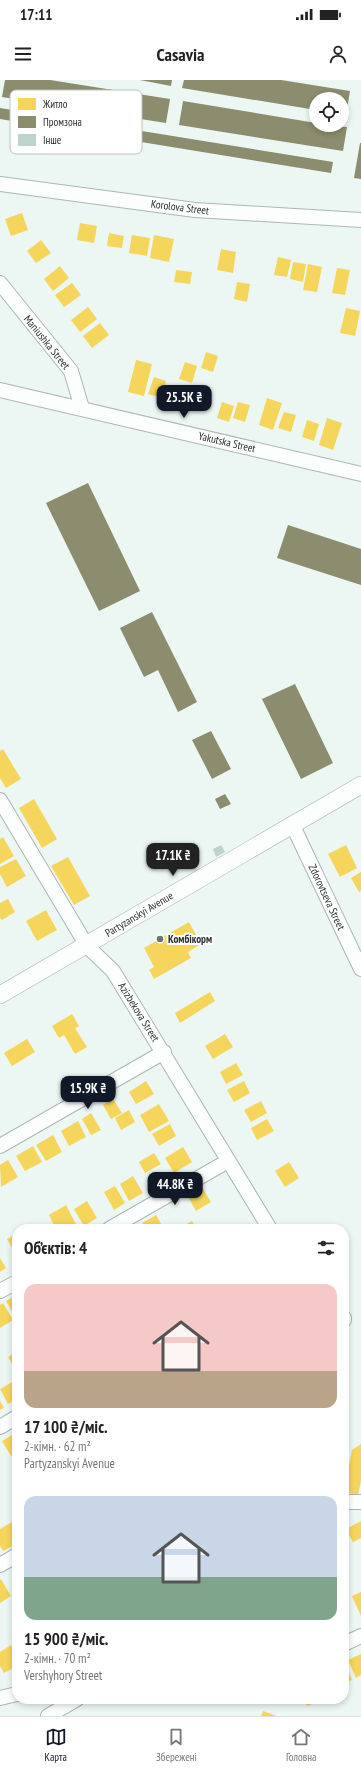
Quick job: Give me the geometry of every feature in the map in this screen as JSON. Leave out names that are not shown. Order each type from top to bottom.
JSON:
[{"type":"street","name":"Korolova Street","points":[[0,184],[195,210],[361,220]]},
{"type":"street","name":"Maniushka Street","points":[[0,283],[71,371],[82,408]]},
{"type":"street","name":"Yakutska Street","points":[[0,390],[361,474]]},
{"type":"street","name":"Partyzanskyi Avenue","points":[[0,995],[361,784]]},
{"type":"street","name":"Azizbekova Street","points":[[0,800],[86,946],[113,971],[164,1052],[267,1224]]},
{"type":"street","name":"Zdorovtseva Street","points":[[292,824],[361,969]]},
{"type":"street","points":[[0,1146],[164,1052]]},
{"type":"street","points":[[118,1224],[228,1161]]},
{"type":"street","points":[[0,1291],[12,1285]]},
{"type":"street","points":[[0,1427],[12,1421]]},
{"type":"street","points":[[349,1502],[361,1502]]},
{"type":"street","points":[[0,1565],[12,1558]]},
{"type":"street","points":[[349,1642],[361,1636]]},
{"type":"street","points":[[0,1698],[12,1695]]},
{"type":"street","points":[[48,1716],[68,1704]]},
{"type":"building: Житло","points":[[22,213],[28,230],[11,236],[5,219]]},
{"type":"building: Житло","points":[[80,223],[97,226],[94,243],[77,240]]},
{"type":"building: Житло","points":[[109,233],[124,236],[122,248],[107,246]]},
{"type":"building: Житло","points":[[132,235],[150,238],[147,256],[129,253]]},
{"type":"building: Житло","points":[[154,235],[174,239],[169,262],[150,258]]},
{"type":"building: Житло","points":[[41,240],[51,253],[36,263],[27,251]]},
{"type":"building: Житло","points":[[221,249],[236,252],[233,273],[217,270]]},
{"type":"building: Житло","points":[[278,257],[291,260],[287,277],[274,275]]},
{"type":"building: Житло","points":[[293,262],[306,264],[303,282],[290,279]]},
{"type":"building: Житло","points":[[308,264],[322,267],[317,292],[303,290]]},
{"type":"building: Житло","points":[[60,266],[69,278],[53,291],[44,279]]},
{"type":"building: Житло","points":[[337,268],[350,270],[345,295],[332,293]]},
{"type":"building: Житло","points":[[176,270],[192,272],[190,284],[174,282]]},
{"type":"building: Житло","points":[[237,282],[250,284],[247,302],[234,299]]},
{"type":"building: Житло","points":[[72,283],[81,295],[64,307],[55,295]]},
{"type":"building: Житло","points":[[88,307],[97,319],[80,332],[71,320]]},
{"type":"building: Житло","points":[[346,308],[360,311],[355,336],[340,333]]},
{"type":"building: Житло","points":[[100,323],[109,335],[92,348],[83,336]]},
{"type":"building: Житло","points":[[206,352],[218,356],[213,372],[201,368]]},
{"type":"building: Житло","points":[[136,360],[152,364],[144,396],[128,392]]},
{"type":"building: Житло","points":[[185,362],[197,366],[192,383],[179,379]]},
{"type":"building: Житло","points":[[154,377],[166,381],[161,398],[148,394]]},
{"type":"building: Житло","points":[[267,398],[282,403],[273,430],[259,425]]},
{"type":"building: Житло","points":[[222,402],[234,406],[229,422],[217,418]]},
{"type":"building: Житло","points":[[238,402],[250,405],[245,422],[233,418]]},
{"type":"building: Житло","points":[[284,412],[296,415],[291,432],[278,428]]},
{"type":"building: Житло","points":[[327,418],[342,423],[333,450],[319,445]]},
{"type":"building: Житло","points":[[307,420],[319,424],[314,441],[302,437]]},
{"type":"building: Житло","points":[[3,749],[21,779],[6,788],[0,778],[0,751]]},
{"type":"building: Житло","points":[[34,799],[57,839],[42,848],[19,808]]},
{"type":"building: Житло","points":[[3,837],[14,856],[0,864],[0,839]]},
{"type":"building: Житло","points":[[346,845],[357,868],[340,877],[328,854]]},
{"type":"building: Житло","points":[[68,857],[90,896],[74,905],[51,866]]},
{"type":"building: Житло","points":[[16,859],[26,876],[7,887],[0,874],[0,867]]},
{"type":"building: Житло","points":[[361,872],[361,891],[359,892],[351,878]]},
{"type":"building: Житло","points":[[8,899],[15,912],[2,920],[0,918],[0,903]]},
{"type":"building: Житло","points":[[46,910],[57,930],[37,941],[26,921]]},
{"type":"building: Житло","points":[[189,922],[201,944],[188,952],[191,958],[154,979],[149,970],[154,967],[144,948]]},
{"type":"building: Житло","points":[[210,992],[215,1001],[180,1023],[175,1013]]},
{"type":"building: Житло","points":[[72,1014],[79,1026],[75,1028],[87,1047],[75,1054],[64,1035],[59,1038],[52,1026]]},
{"type":"building: Житло","points":[[225,1034],[233,1047],[213,1059],[205,1046]]},
{"type":"building: Житло","points":[[27,1039],[35,1052],[12,1066],[4,1053]]},
{"type":"building: Житло","points":[[236,1063],[243,1075],[226,1084],[220,1072]]},
{"type":"building: Житло","points":[[146,1081],[154,1094],[136,1104],[129,1092]]},
{"type":"building: Житло","points":[[244,1081],[250,1093],[234,1102],[227,1090]]},
{"type":"building: Житло","points":[[113,1099],[122,1113],[111,1119],[103,1105]]},
{"type":"building: Житло","points":[[261,1101],[267,1113],[251,1122],[244,1110]]},
{"type":"building: Житло","points":[[159,1104],[169,1121],[149,1132],[140,1115]]},
{"type":"building: Житло","points":[[129,1110],[135,1122],[121,1130],[115,1118]]},
{"type":"building: Житло","points":[[91,1113],[101,1130],[91,1135],[82,1119]]},
{"type":"building: Житло","points":[[267,1119],[274,1131],[257,1140],[251,1128]]},
{"type":"building: Житло","points":[[78,1121],[86,1137],[69,1146],[61,1131]]},
{"type":"building: Житло","points":[[170,1124],[176,1136],[159,1146],[152,1134]]},
{"type":"building: Житло","points":[[53,1135],[62,1152],[46,1161],[36,1145]]},
{"type":"building: Житло","points":[[33,1146],[42,1162],[25,1171],[16,1156]]},
{"type":"building: Житло","points":[[183,1147],[192,1162],[174,1173],[165,1158]]},
{"type":"building: Житло","points":[[154,1153],[161,1164],[145,1173],[139,1162]]},
{"type":"building: Житло","points":[[8,1160],[18,1177],[1,1187],[0,1165]]},
{"type":"building: Житло","points":[[289,1162],[299,1178],[285,1187],[275,1171]]},
{"type":"building: Житло","points":[[133,1176],[143,1193],[129,1201],[120,1184]]},
{"type":"building: Житло","points":[[115,1186],[125,1203],[114,1210],[104,1192]]},
{"type":"building: Житло","points":[[203,1189],[211,1202],[196,1211],[188,1197]]},
{"type":"building: Житло","points":[[87,1201],[97,1218],[87,1224],[83,1224],[74,1209]]},
{"type":"building: Житло","points":[[66,1205],[76,1224],[54,1224],[49,1215]]},
{"type":"building: Житло","points":[[156,1215],[161,1224],[142,1224]]},
{"type":"building: Житло","points":[[192,1221],[194,1224],[187,1224]]},
{"type":"building: Житло","points":[[12,1236],[12,1248],[7,1239]]},
{"type":"building: Житло","points":[[0,1258],[6,1268],[0,1272]]},
{"type":"building: Житло","points":[[12,1298],[12,1311],[6,1301]]},
{"type":"building: Житло","points":[[3,1303],[12,1321],[0,1328],[0,1305]]},
{"type":"building: Житло","points":[[12,1354],[12,1364],[8,1357]]},
{"type":"building: Житло","points":[[12,1382],[12,1402],[8,1404],[0,1389]]},
{"type":"building: Житло","points":[[0,1401],[4,1408],[0,1410]]},
{"type":"building: Житло","points":[[12,1435],[12,1456],[11,1456],[2,1441]]},
{"type":"building: Житло","points":[[361,1444],[361,1481],[358,1495],[349,1493],[349,1466],[352,1450]]},
{"type":"building: Житло","points":[[361,1521],[361,1538],[353,1542],[349,1535],[349,1527]]},
{"type":"building: Житло","points":[[12,1522],[12,1546],[3,1551],[0,1546],[0,1529]]},
{"type":"building: Житло","points":[[1,1579],[11,1596],[0,1603],[0,1580]]},
{"type":"building: Житло","points":[[361,1592],[361,1616],[352,1596]]},
{"type":"building: Житло","points":[[11,1645],[12,1647],[12,1669],[4,1673],[0,1666],[0,1652]]},
{"type":"building: Житло","points":[[361,1654],[361,1675],[356,1678],[349,1662],[349,1660]]},
{"type":"building: Житло","points":[[349,1673],[352,1680],[349,1681]]},
{"type":"building: Житло","points":[[263,1711],[277,1716],[261,1716]]},
{"type":"building: Промзона","points":[[5,80],[50,80],[113,90],[10,90],[10,98],[2,97]]},
{"type":"building: Промзона","points":[[140,80],[172,80],[171,86]]},
{"type":"building: Промзона","points":[[184,80],[281,80],[350,91],[349,97],[349,92],[309,92],[309,109],[182,88]]},
{"type":"building: Промзона","points":[[142,95],[170,99],[166,123],[142,119]]},
{"type":"building: Промзона","points":[[183,101],[309,122],[309,132],[346,132],[343,151],[179,125]]},
{"type":"building: Промзона","points":[[0,108],[10,110],[10,121],[0,119]]},
{"type":"building: Промзона","points":[[142,131],[333,162],[331,173],[142,142]]},
{"type":"building: Промзона","points":[[361,143],[361,179],[354,178]]},
{"type":"building: Промзона","points":[[88,483],[140,591],[99,611],[46,503]]},
{"type":"building: Промзона","points":[[288,525],[361,549],[361,585],[277,558]]},
{"type":"building: Промзона","points":[[152,612],[197,702],[178,712],[158,670],[144,677],[120,628]]},
{"type":"building: Промзона","points":[[295,684],[333,763],[301,779],[262,699]]},
{"type":"building: Промзона","points":[[211,731],[231,769],[212,779],[192,740]]},
{"type":"building: Промзона","points":[[225,794],[231,804],[220,809],[215,799]]},
{"type":"building: Інше","points":[[221,845],[225,852],[216,857],[213,849]]},
{"type":"place","name":"Комбікорм","points":[[160,939]]}]
